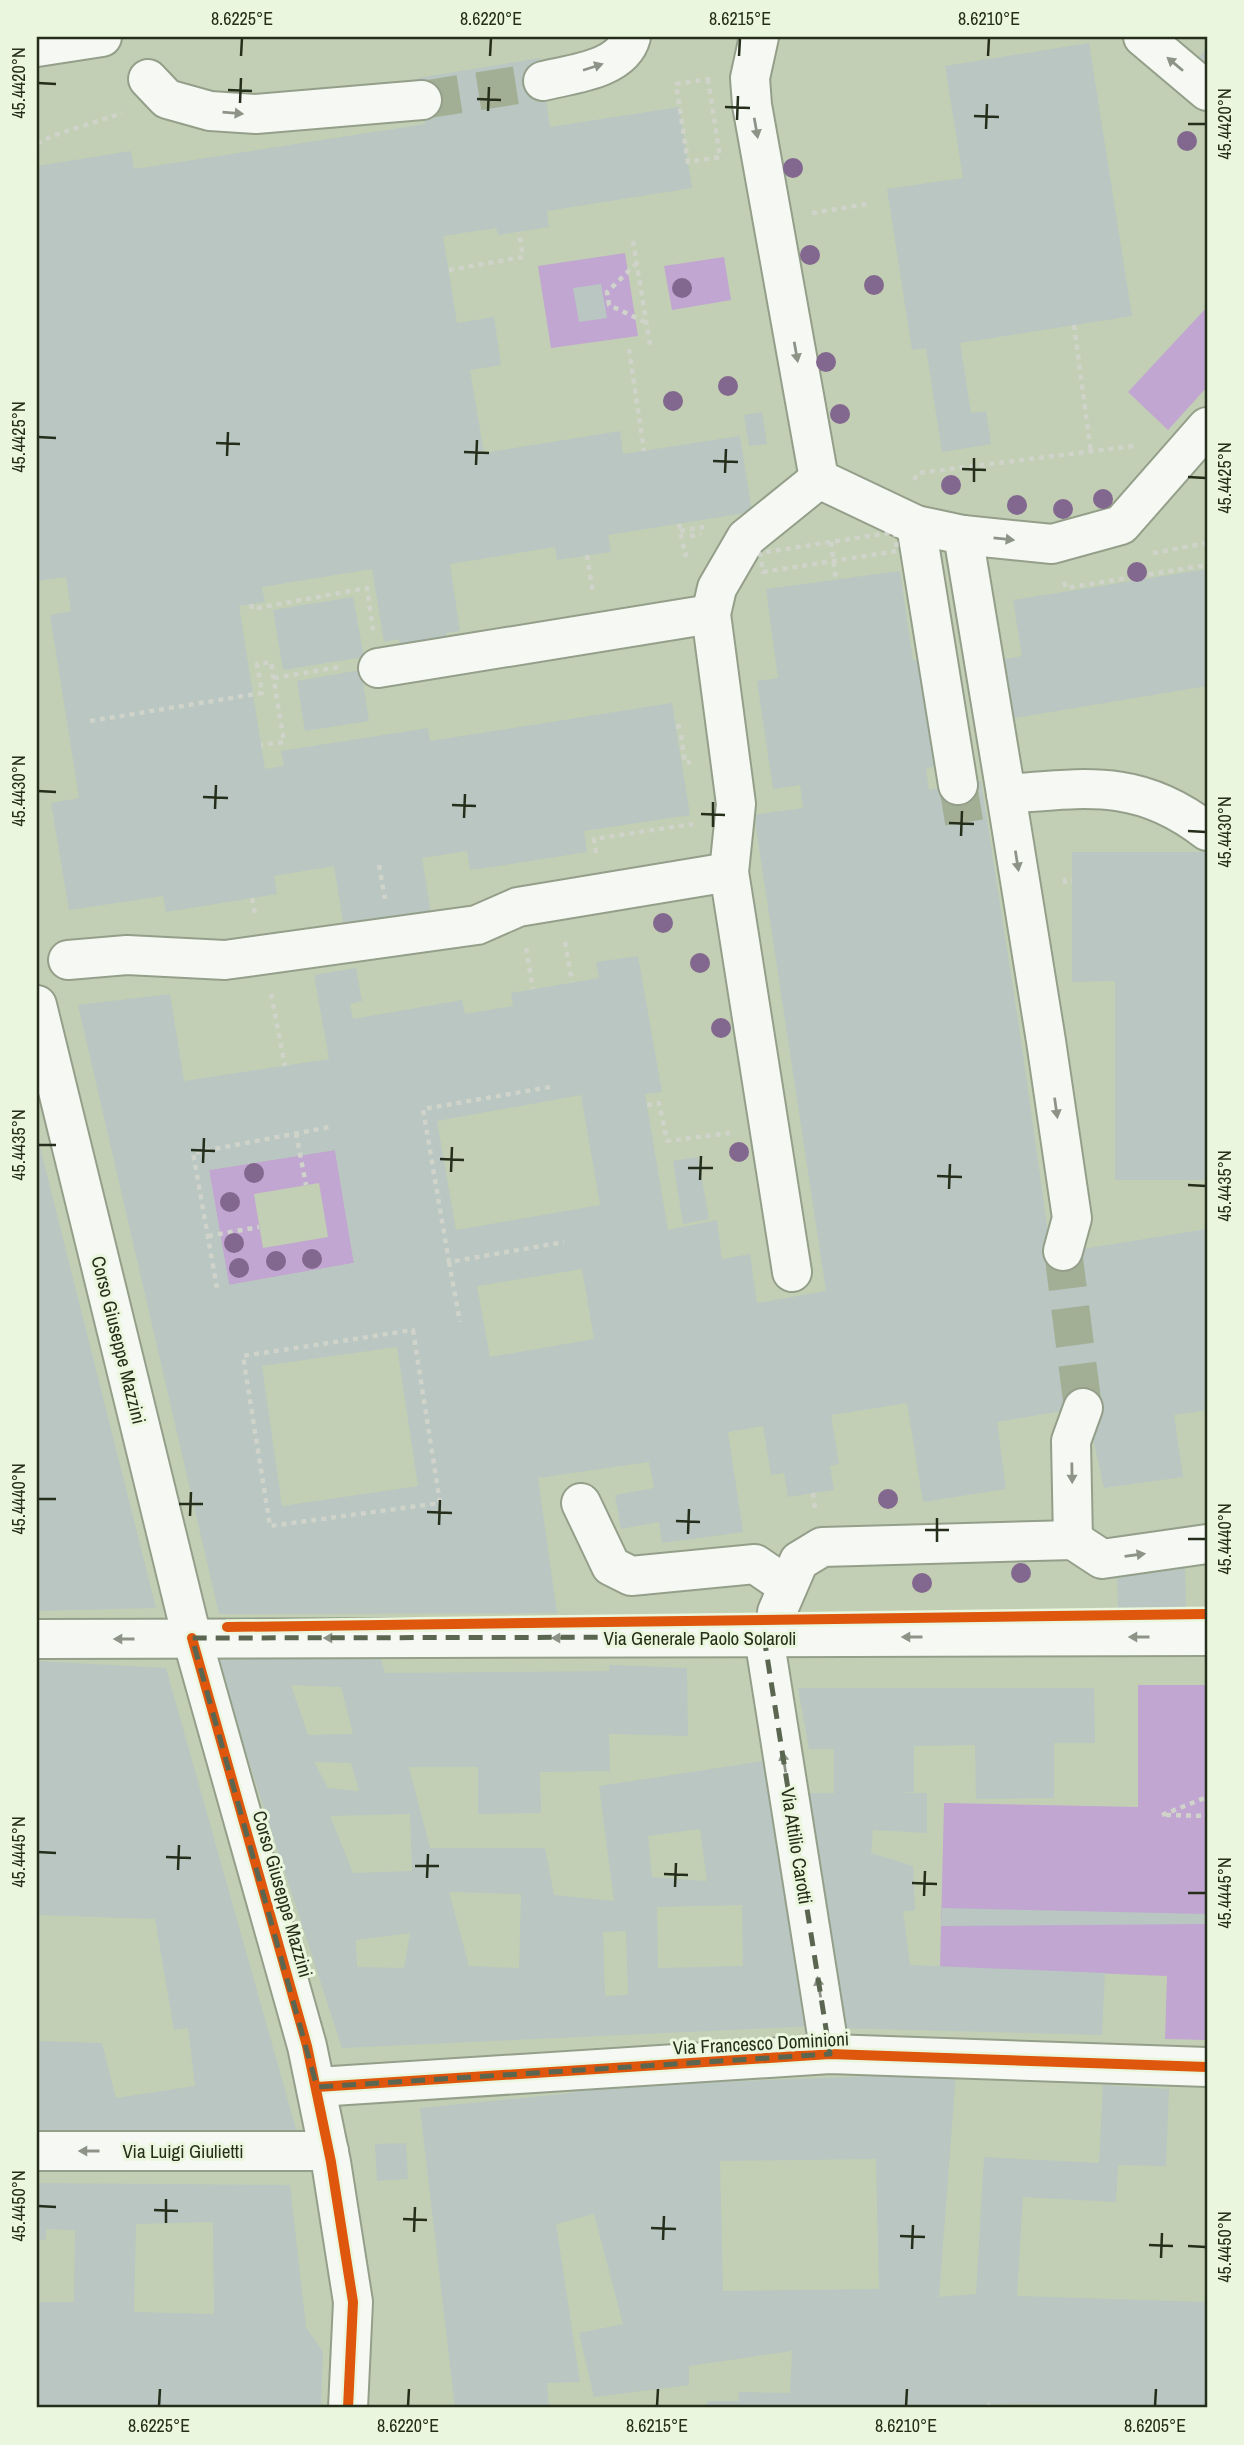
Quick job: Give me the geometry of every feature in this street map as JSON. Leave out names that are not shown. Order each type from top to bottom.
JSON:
[{"type":"street","points":[[37,47],[102,37]]},
{"type":"street","points":[[543,81],[595,68],[614,60],[629,45],[631,37]]},
{"type":"street","points":[[759,37],[750,78],[751,91],[819,479]]},
{"type":"street","points":[[1143,37],[1207,91]]},
{"type":"street","points":[[158,89],[210,111],[256,114],[422,100]]},
{"type":"street","points":[[819,479],[916,524],[963,535],[1052,544],[1121,525],[1207,427]]},
{"type":"street","points":[[792,1272],[729,873],[736,804],[711,614],[717,588],[746,538],[819,479]]},
{"type":"street","points":[[916,524],[958,785]]},
{"type":"street","points":[[963,535],[1046,1041],[1072,1219],[1063,1251]]},
{"type":"street","points":[[378,665],[711,614]]},
{"type":"street","points":[[1006,794],[1076,789],[1125,791],[1155,799],[1188,816],[1207,831]]},
{"type":"street","points":[[68,961],[127,956],[225,960],[477,925],[519,907],[729,873]]},
{"type":"street","name":"Corso Giuseppe Mazzini","points":[[37,1005],[192,1639],[317,2087],[353,2302],[348,2408]]},
{"type":"street","points":[[1073,1540],[1071,1441],[1083,1408]]},
{"type":"street","points":[[581,1503],[611,1566],[631,1576],[755,1564],[776,1612]]},
{"type":"street","points":[[776,1612],[799,1561],[822,1546],[1073,1540],[1102,1559],[1207,1544]]},
{"type":"street","name":"Via Generale Paolo Solaroli","points":[[37,1639],[192,1639],[776,1612],[1207,1636]]},
{"type":"street","name":"Via Attilio Carotti","points":[[776,1612],[830,2054]]},
{"type":"street","name":"Via Francesco Dominioni","points":[[317,2087],[830,2054],[1207,2067]]},
{"type":"street","name":"Via Luigi Giulietti","points":[[37,2151],[330,2156]]},
{"type":"path","points":[[708,79],[676,85],[688,162],[720,157]]},
{"type":"path","points":[[37,144],[158,89]]},
{"type":"path","points":[[772,219],[867,204]]},
{"type":"path","points":[[449,270],[523,257],[519,232]]},
{"type":"path","points":[[633,241],[650,345]]},
{"type":"path","points":[[637,263],[607,292],[606,300],[609,305],[645,322]]},
{"type":"path","points":[[1074,325],[1091,453]]},
{"type":"path","points":[[629,349],[645,451]]},
{"type":"path","points":[[913,483],[918,473],[1139,445]]},
{"type":"path","points":[[679,524],[685,555]]},
{"type":"path","points":[[895,532],[898,551],[763,572],[760,553],[831,542],[895,532]]},
{"type":"path","points":[[831,542],[836,580]]},
{"type":"path","points":[[1066,588],[1207,565]]},
{"type":"path","points":[[251,604],[252,609],[367,588],[378,665],[274,678]]},
{"type":"path","points":[[90,721],[262,693],[257,664],[271,662],[284,742],[261,745]]},
{"type":"path","points":[[681,735],[685,763]]},
{"type":"path","points":[[598,864],[594,839],[695,824]]},
{"type":"path","points":[[566,949],[572,982]]},
{"type":"path","points":[[460,1322],[423,1110],[550,1087]]},
{"type":"path","points":[[646,1105],[659,1103],[667,1141],[769,1128]]},
{"type":"path","points":[[217,1288],[193,1153],[330,1127]]},
{"type":"path","points":[[296,1133],[306,1185]]},
{"type":"path","points":[[208,1236],[259,1227]]},
{"type":"path","points":[[449,1262],[564,1242]]},
{"type":"path","points":[[412,1330],[440,1503],[270,1526],[243,1356],[412,1330]]},
{"type":"path","points":[[1207,1797],[1162,1815],[1207,1816]]},
{"type":"highlighted area","points":[[764,1637],[830,2054],[317,2087],[192,1638]]},
{"type":"shaded area","points":[[625,253],[638,336],[551,348],[538,266]]},
{"type":"shaded area","points":[[724,257],[731,300],[672,310],[664,266]]},
{"type":"shaded area","points":[[1207,307],[1207,387],[1168,430],[1128,392]]},
{"type":"shaded area","points":[[335,1150],[354,1263],[229,1285],[209,1170]],"holes":[[[319,1183],[328,1237],[263,1248],[254,1194]]]},
{"type":"shaded area","points":[[1138,1685],[1207,1685],[1207,2040],[1165,2039],[1167,1976],[940,1967],[944,1803],[1138,1807]]},
{"type":"building","points":[[1089,43],[1132,316],[960,343],[971,413],[986,411],[991,444],[942,452],[926,348],[912,350],[887,189],[963,178],[945,66]]},
{"type":"building","points":[[1207,48],[1207,82],[1190,68]]},
{"type":"building","points":[[540,58],[550,127],[679,107],[692,188],[547,211],[549,227],[498,235],[496,228],[443,236],[457,323],[494,317],[501,365],[470,370],[484,453],[620,431],[623,454],[740,436],[752,512],[608,535],[611,552],[557,560],[555,547],[450,564],[460,631],[446,633],[448,646],[401,654],[399,639],[384,642],[372,569],[262,587],[265,602],[239,606],[265,769],[284,766],[281,751],[428,728],[430,741],[672,703],[690,815],[584,831],[587,852],[470,870],[467,851],[422,858],[431,914],[344,928],[334,866],[274,876],[277,894],[166,912],[163,896],[69,910],[51,803],[79,798],[50,615],[71,611],[66,577],[37,581],[37,166],[131,151],[134,169],[425,124],[418,78]]},
{"type":"building","points":[[601,284],[607,318],[579,322],[573,288]]},
{"type":"building","points":[[762,412],[767,444],[749,446],[744,415]]},
{"type":"building","points":[[1207,569],[1207,686],[1008,719],[999,660],[1022,656],[1013,600]]},
{"type":"building","points":[[900,571],[913,660],[921,660],[937,766],[926,768],[929,790],[981,781],[1051,1254],[1207,1229],[1207,1410],[1174,1415],[1183,1477],[1104,1488],[1086,1407],[997,1422],[1006,1489],[923,1502],[907,1403],[831,1415],[839,1464],[830,1466],[834,1490],[788,1497],[784,1473],[771,1475],[763,1426],[728,1432],[743,1532],[662,1543],[659,1522],[621,1529],[615,1495],[654,1488],[649,1462],[538,1478],[557,1613],[219,1614],[78,1005],[170,994],[184,1081],[329,1059],[314,975],[356,968],[362,1001],[350,1004],[353,1019],[462,1000],[465,1014],[513,1006],[511,993],[599,978],[596,962],[638,956],[662,1092],[645,1094],[668,1230],[717,1220],[722,1259],[750,1254],[757,1303],[826,1291],[754,815],[803,808],[800,785],[773,789],[757,681],[778,678],[766,589]],"holes":[[[581,1095],[600,1205],[456,1230],[437,1121]],[[335,1150],[354,1263],[229,1285],[209,1170]],[[582,1269],[594,1339],[490,1357],[477,1286]],[[397,1347],[418,1486],[282,1506],[262,1366]]]},
{"type":"building","points":[[353,597],[364,657],[283,670],[273,610]]},
{"type":"building","points":[[361,670],[369,721],[305,731],[297,681]]},
{"type":"building","points":[[1072,852],[1205,852],[1207,1180],[1115,1180],[1115,981],[1072,982]]},
{"type":"building","points":[[38,1139],[156,1608],[37,1611]]},
{"type":"building","points":[[698,1157],[709,1219],[683,1224],[673,1161]]},
{"type":"building","points":[[1185,1567],[1186,1607],[1118,1609],[1117,1568]]},
{"type":"building","points":[[380,1655],[385,1673],[609,1671],[609,1665],[687,1668],[688,1736],[609,1734],[610,1771],[540,1772],[541,1813],[478,1814],[478,1767],[409,1767],[430,1848],[545,1848],[554,1895],[614,1901],[599,1786],[771,1760],[817,2026],[342,2048],[215,1657]],"holes":[[[291,1685],[341,1687],[353,1734],[308,1735]],[[314,1762],[351,1763],[359,1791],[328,1788]],[[410,1814],[412,1871],[353,1873],[330,1816]],[[700,1829],[707,1881],[652,1877],[648,1836]],[[449,1892],[521,1894],[519,1968],[469,1966]],[[742,1905],[743,1966],[658,1968],[657,1907]],[[626,1931],[628,1995],[605,1996],[603,1932]],[[410,1933],[404,1968],[357,1967],[356,1940]]]},
{"type":"building","points":[[37,1661],[166,1668],[298,2136],[37,2135],[37,2041],[102,2043],[116,2098],[195,2086],[188,2028],[174,2030],[155,1919],[37,1915]]},
{"type":"building","points":[[798,1688],[1094,1688],[1095,1743],[1054,1743],[1054,1798],[976,1799],[975,1745],[914,1746],[914,1792],[897,1793],[927,1793],[927,1833],[873,1830],[871,1853],[913,1866],[915,1911],[903,1911],[910,1965],[1105,1973],[1102,2035],[836,2028],[799,1793],[834,1793],[834,1749],[809,1749]]},
{"type":"building","points":[[942,1908],[1207,1914],[1207,1924],[941,1926]]},
{"type":"building","points":[[956,2073],[939,2297],[976,2294],[984,2157],[1099,2163],[1103,2085],[1169,2089],[1166,2166],[1118,2165],[1116,2202],[1023,2197],[1017,2296],[1207,2302],[1207,2406],[987,2404],[987,2408],[707,2408],[707,2401],[738,2401],[739,2392],[790,2393],[792,2351],[689,2366],[689,2385],[594,2397],[579,2333],[623,2324],[594,2214],[556,2224],[580,2382],[547,2383],[549,2408],[455,2408],[420,2108],[563,2094],[611,2086]],"holes":[[[876,2159],[879,2289],[723,2291],[720,2161]]]},
{"type":"building","points":[[406,2143],[408,2179],[377,2181],[375,2144]]},
{"type":"building","points":[[37,2183],[290,2185],[306,2327],[323,2352],[321,2408],[37,2408],[37,2302],[74,2302],[75,2230],[46,2229],[46,2240],[37,2239]],"holes":[[[213,2222],[214,2314],[134,2312],[136,2224]]]},
{"type":"tunnel","points":[[422,100],[543,81]]},
{"type":"tunnel","points":[[958,785],[965,828]]},
{"type":"tunnel","points":[[1063,1251],[1083,1408]]},
{"type":"cycle path","points":[[227,1627],[1207,1614]]},
{"type":"cycle path","points":[[192,1638],[307,2046],[331,2162],[353,2302],[348,2408]]},
{"type":"cycle path","points":[[317,2087],[830,2054],[1207,2067]]}]
